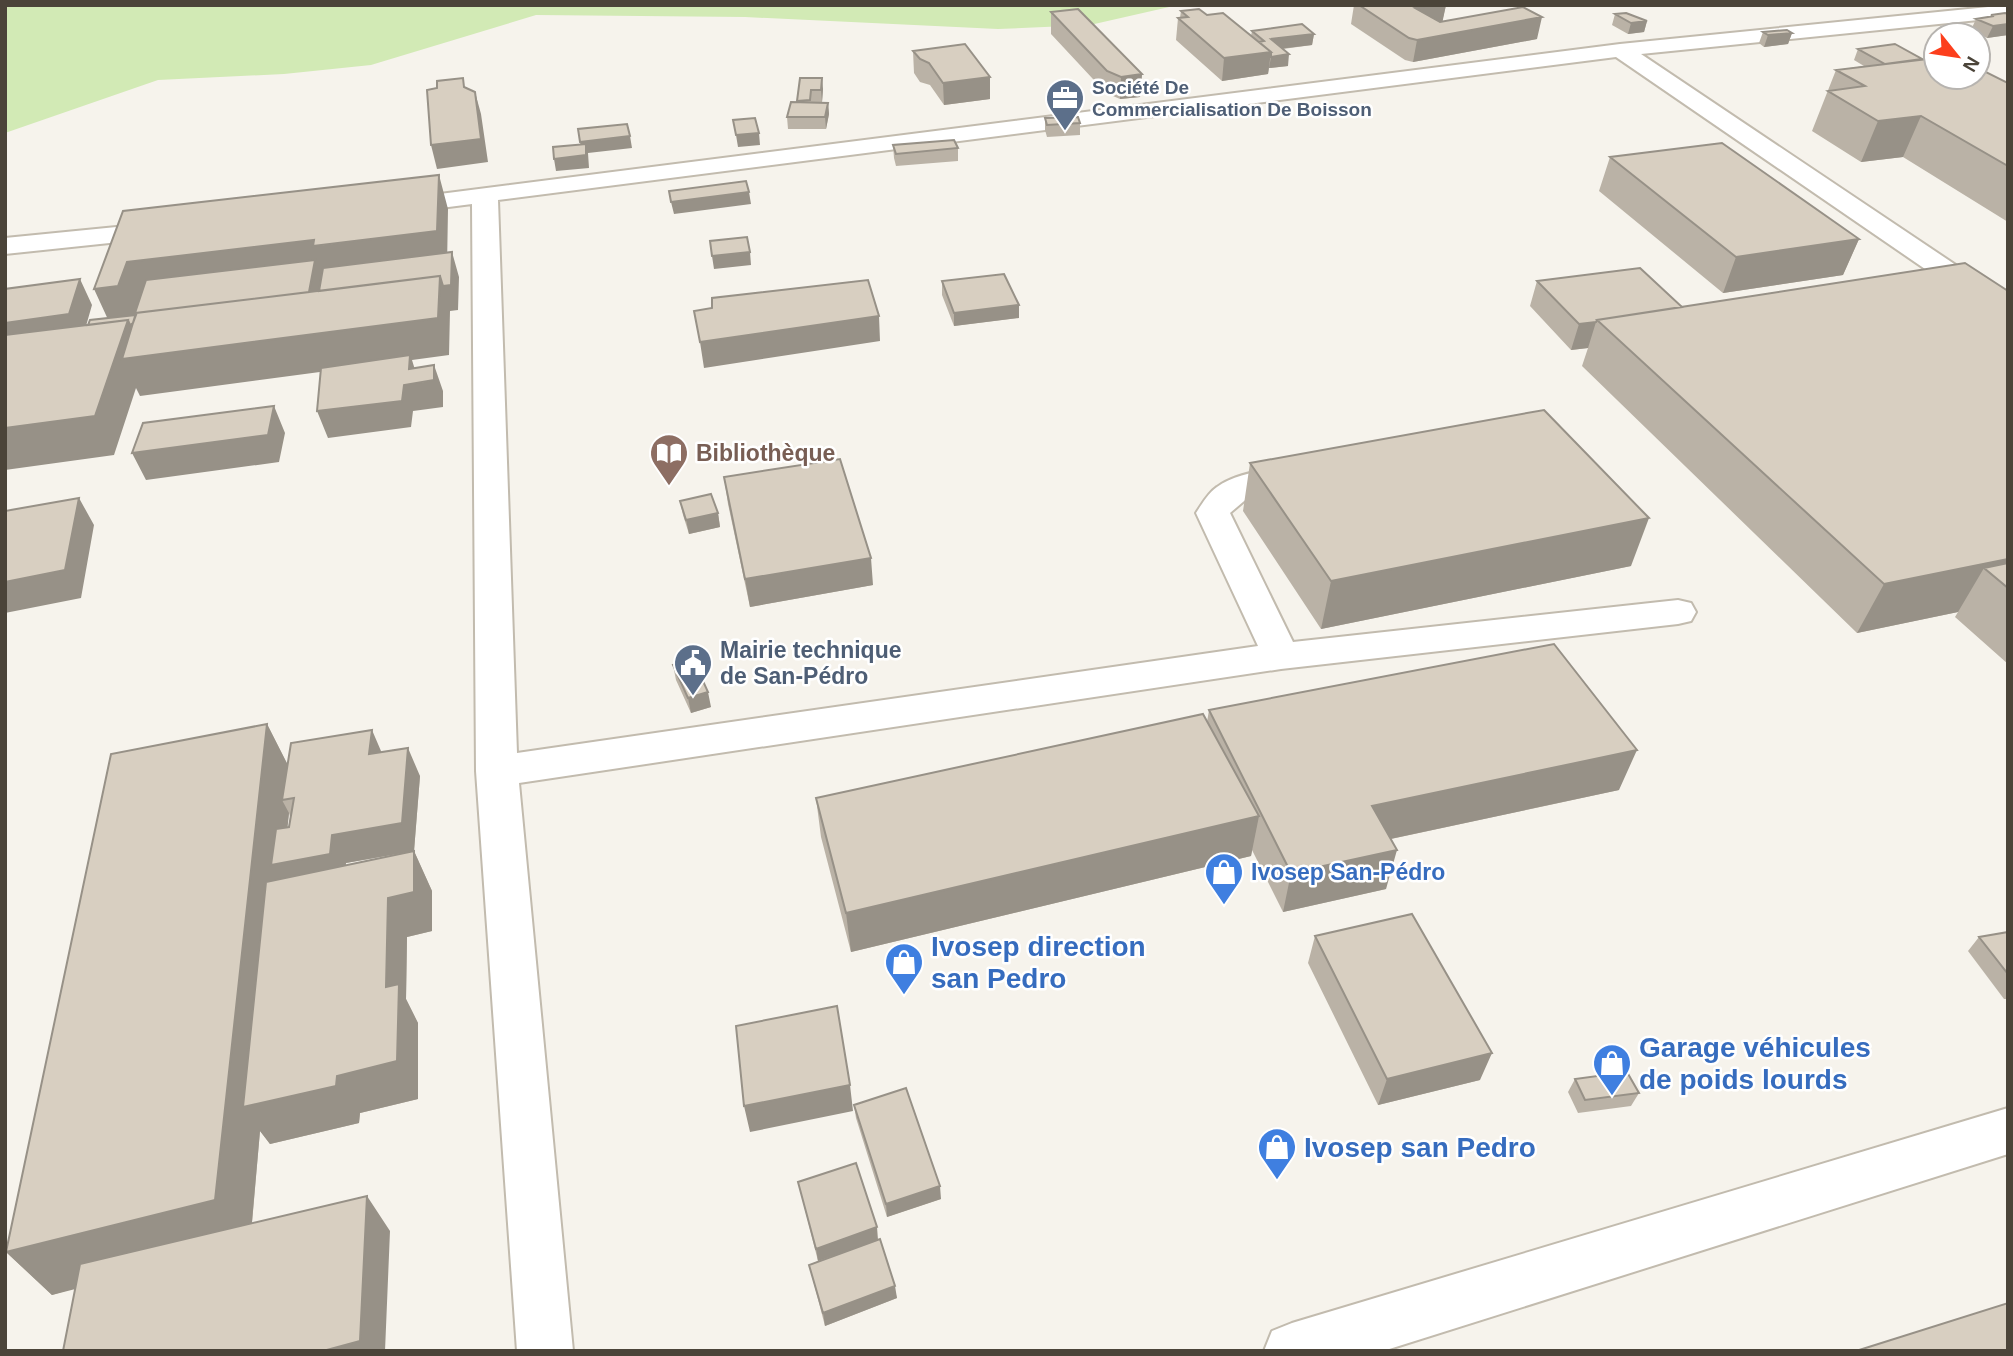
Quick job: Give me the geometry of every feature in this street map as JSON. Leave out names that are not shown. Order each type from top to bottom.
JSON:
[{"type":"lane","points":[[365,209],[485,197],[1620,50],[2008,11]]},
{"type":"lane","points":[[1620,50],[2008,313]]},
{"type":"lane","points":[[485,197],[497,771],[545,1351]]},
{"type":"lane","points":[[5,246],[192,227]]},
{"type":"lane","points":[[1281,656],[1213,513],[1220,498],[1236,488],[1331,472]]},
{"type":"lane","points":[[497,771],[1281,656],[1678,612]]},
{"type":"lane","points":[[1292,1351],[2008,1131]]},
{"type":"green space","points":[[5,5],[1178,5],[1090,25],[998,29],[745,17],[536,15],[371,65],[284,74],[158,80],[5,133]]},
{"type":"building","points":[[1359,5],[1430,5],[1415,8],[1440,22],[1523,7],[1542,17],[1417,40],[1409,38]]},
{"type":"building","points":[[1078,9],[1142,74],[1121,77],[1107,71],[1051,12]]},
{"type":"building","points":[[1199,9],[1207,15],[1223,13],[1271,52],[1224,58],[1178,18],[1188,17],[1181,11]]},
{"type":"building","points":[[1626,13],[1647,21],[1631,23],[1615,14]]},
{"type":"building","points":[[2008,14],[2008,24],[1993,26],[1992,21],[1976,19],[1994,16],[1991,15]]},
{"type":"building","points":[[1302,24],[1314,34],[1271,39],[1289,54],[1271,57],[1271,52],[1259,42],[1264,41],[1252,31]]},
{"type":"building","points":[[1787,30],[1792,33],[1768,35],[1763,32]]},
{"type":"building","points":[[965,44],[990,77],[943,83],[929,63],[920,59],[913,51]]},
{"type":"building","points":[[1895,44],[1922,59],[1885,64],[1858,49]]},
{"type":"building","points":[[1922,60],[1922,91],[1992,91],[1992,75],[2008,83],[2008,166],[1921,116],[1878,121],[1828,91],[1865,86],[1836,70]]},
{"type":"building","points":[[463,78],[464,87],[475,92],[481,139],[431,145],[427,90],[437,88],[437,81]]},
{"type":"building","points":[[800,78],[822,78],[821,90],[811,90],[810,100],[797,101]]},
{"type":"building","points":[[791,102],[828,103],[825,117],[787,117]]},
{"type":"building","points":[[1078,117],[1080,123],[1047,125],[1045,118]]},
{"type":"building","points":[[755,118],[759,133],[736,135],[733,120]]},
{"type":"building","points":[[627,124],[630,136],[580,142],[578,129]]},
{"type":"building","points":[[954,140],[958,148],[896,154],[893,145]]},
{"type":"building","points":[[1722,143],[1859,239],[1736,257],[1610,157]]},
{"type":"building","points":[[586,144],[586,155],[554,159],[553,147]]},
{"type":"building","points":[[439,175],[437,231],[313,246],[314,240],[127,262],[118,286],[94,289],[123,211]]},
{"type":"building","points":[[746,181],[749,192],[671,202],[669,191]]},
{"type":"building","points":[[747,237],[750,252],[712,256],[710,241]]},
{"type":"building","points":[[452,252],[451,285],[443,286],[440,276],[319,291],[323,268]]},
{"type":"building","points":[[315,260],[309,292],[135,313],[146,280]]},
{"type":"building","points":[[1965,263],[2008,291],[2008,559],[1884,584],[1597,320]]},
{"type":"building","points":[[1640,268],[1682,307],[1579,324],[1537,281]]},
{"type":"building","points":[[1004,274],[1019,305],[954,313],[942,281]]},
{"type":"building","points":[[440,276],[438,318],[122,359],[136,313]]},
{"type":"building","points":[[80,279],[69,314],[5,323],[5,289]]},
{"type":"building","points":[[868,280],[879,316],[700,342],[694,311],[712,308],[712,298]]},
{"type":"building","points":[[136,315],[130,325],[128,320],[88,325],[90,320]]},
{"type":"building","points":[[128,320],[95,416],[5,428],[5,335]]},
{"type":"building","points":[[410,355],[409,369],[434,365],[434,380],[404,385],[402,401],[317,411],[321,368]]},
{"type":"building","points":[[274,406],[268,435],[132,453],[143,423]]},
{"type":"building","points":[[1544,410],[1649,518],[1331,581],[1250,463]]},
{"type":"building","points":[[840,459],[871,558],[745,579],[724,477]]},
{"type":"building","points":[[711,494],[718,513],[686,520],[680,501]]},
{"type":"building","points":[[79,498],[65,570],[5,582],[5,511]]},
{"type":"building","points":[[2008,563],[2008,588],[1984,568]]},
{"type":"building","points":[[1554,644],[1637,750],[1372,806],[1397,850],[1291,873],[1209,710]]},
{"type":"building","points":[[693,659],[708,692],[688,698],[673,665]]},
{"type":"building","points":[[1203,714],[1259,816],[846,913],[816,798]]},
{"type":"building","points":[[267,724],[215,1200],[6,1252],[111,754]]},
{"type":"building","points":[[372,730],[369,754],[408,748],[402,823],[332,835],[330,854],[271,865],[276,829],[289,827],[294,798],[282,800],[291,743]]},
{"type":"building","points":[[414,851],[414,892],[388,898],[386,987],[399,984],[397,1061],[337,1076],[336,1086],[243,1107],[266,882]]},
{"type":"building","points":[[1412,914],[1492,1053],[1387,1079],[1315,936]]},
{"type":"building","points":[[2008,932],[2008,974],[1979,937]]},
{"type":"building","points":[[837,1006],[850,1085],[744,1106],[736,1026]]},
{"type":"building","points":[[1627,1072],[1639,1093],[1585,1100],[1575,1079]]},
{"type":"building","points":[[906,1088],[940,1186],[886,1204],[854,1105]]},
{"type":"building","points":[[856,1163],[877,1227],[816,1249],[798,1182]]},
{"type":"building","points":[[367,1196],[360,1341],[323,1351],[63,1351],[80,1264]]},
{"type":"building","points":[[880,1239],[895,1286],[823,1313],[809,1265]]},
{"type":"building","points":[[2008,1303],[2008,1351],[1856,1351]]},
{"type":"place","name":"Société De Commercialisation De Boisson","points":[[1065,132]]},
{"type":"place","name":"Bibliothèque","points":[[669,487]]},
{"type":"place","name":"Mairie technique de San-Pédro","points":[[693,697]]},
{"type":"place","name":"Ivosep San-Pédro","points":[[1224,906]]},
{"type":"place","name":"Ivosep direction san Pedro","points":[[904,996]]},
{"type":"place","name":"Garage véhicules de poids lourds","points":[[1612,1097]]},
{"type":"place","name":"Ivosep san Pedro","points":[[1277,1181]]}]
